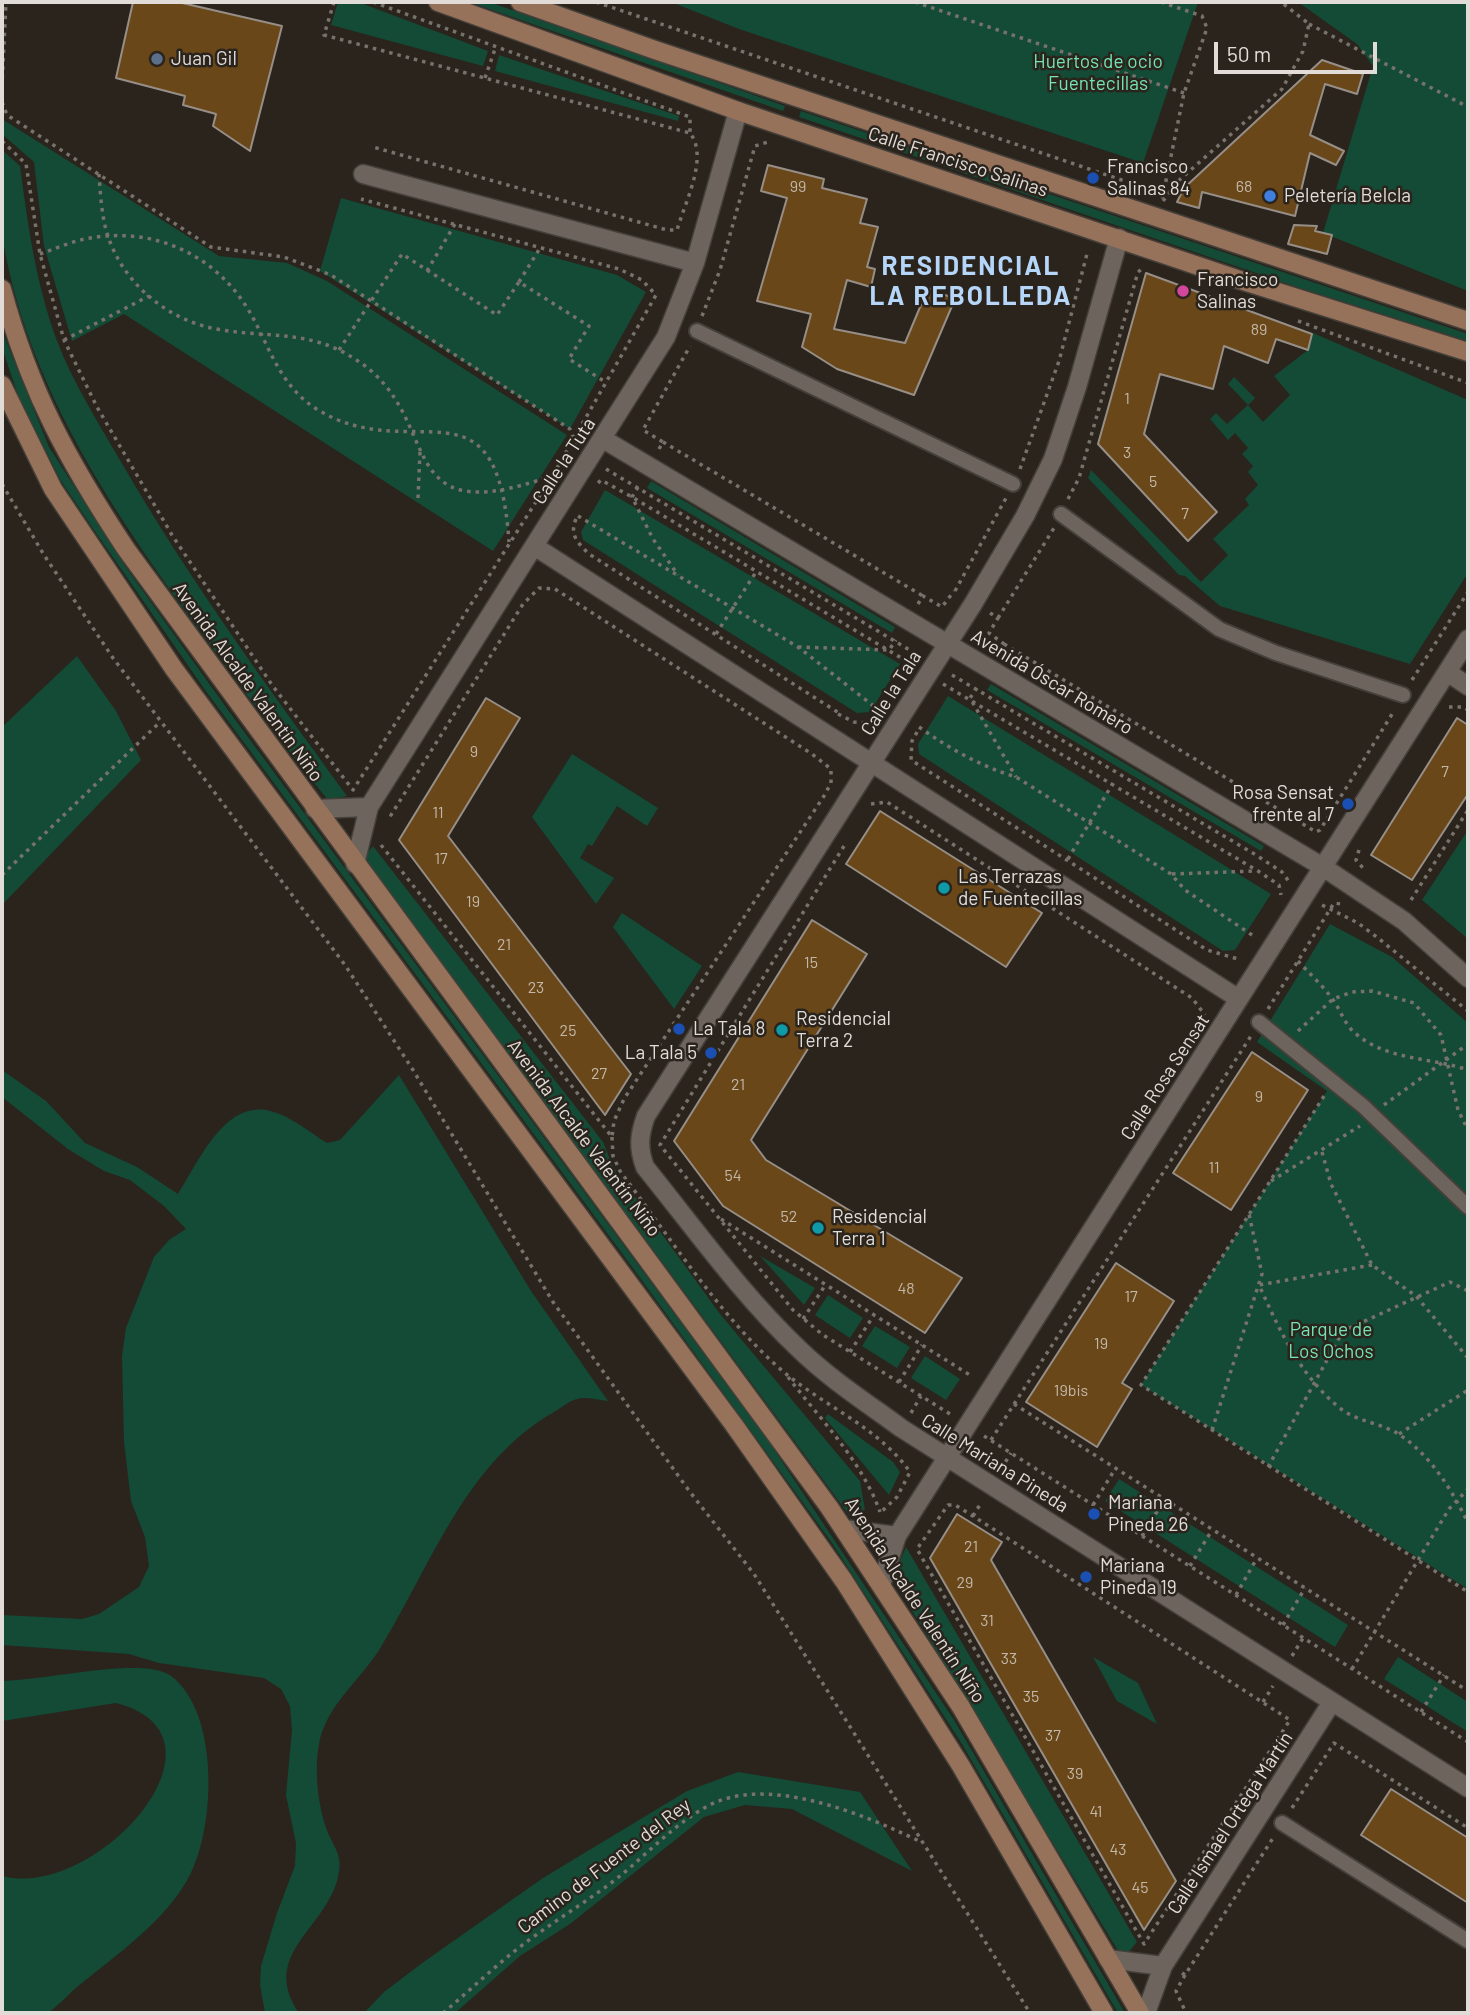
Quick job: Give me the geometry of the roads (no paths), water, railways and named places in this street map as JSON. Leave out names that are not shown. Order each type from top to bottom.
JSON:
[{"type":"main road","name":"Calle Francisco Salinas","points":[[438,2],[738,111],[1468,352]]},
{"type":"main road","name":"Calle Francisco Salinas","points":[[520,2],[1157,209],[1468,321]]},
{"type":"main road","name":"Avenida Alcalde Valentín Niño","points":[[2,289],[29,376],[49,422],[85,487],[126,549],[355,864],[844,1529],[961,1707],[1140,2013]]},
{"type":"main road","points":[[2,385],[52,489],[174,668],[734,1425],[844,1581],[961,1766],[1104,2013]]},
{"type":"street","name":"Calle la Tuta","points":[[355,864],[371,803],[666,337],[695,263],[738,111]]},
{"type":"street","points":[[363,174],[695,263]]},
{"type":"street","name":"Calle la Tala","points":[[639,1143],[646,1116],[947,644],[1025,516],[1053,459],[1077,387],[1119,238]]},
{"type":"street","points":[[697,331],[1013,484]]},
{"type":"street","name":"Avenida Óscar Romero","points":[[603,439],[1323,867],[1404,921],[1468,978]]},
{"type":"street","points":[[1061,514],[1219,629],[1276,653],[1403,695]]},
{"type":"street","points":[[534,546],[1239,999]]},
{"type":"street","name":"Calle Rosa Sensat","points":[[881,1585],[897,1536],[1468,639]]},
{"type":"street","points":[[1447,673],[1468,686]]},
{"type":"street","points":[[315,809],[371,803]]},
{"type":"street","points":[[1259,1023],[1334,1080],[1468,1207]]},
{"type":"street","name":"Calle Mariana Pineda","points":[[639,1143],[645,1167],[736,1281],[785,1336],[843,1385],[947,1457],[1468,1788]]},
{"type":"street","points":[[844,1529],[897,1536]]},
{"type":"street","name":"Calle Ismael Ortega Martín","points":[[1146,2013],[1163,1966],[1332,1702]]},
{"type":"street","points":[[1282,1823],[1468,1941]]},
{"type":"street","points":[[1108,1959],[1163,1966]]},
{"type":"place","name":"Juan Gil","points":[[157,59]]},
{"type":"place","name":"Francisco Salinas 84","points":[[1093,178]]},
{"type":"place","name":"Peletería Belcla","points":[[1270,196]]},
{"type":"place","name":"Francisco Salinas","points":[[1183,291]]},
{"type":"place","name":"Rosa Sensat frente al 7","points":[[1348,804]]},
{"type":"place","name":"Las Terrazas de Fuentecillas","points":[[944,888]]},
{"type":"place","name":"La Tala 8","points":[[679,1029]]},
{"type":"place","name":"Residencial Terra 2","points":[[782,1030]]},
{"type":"place","name":"La Tala 5","points":[[711,1053]]},
{"type":"place","name":"Residencial Terra 1","points":[[818,1228]]},
{"type":"place","name":"Mariana Pineda 26","points":[[1094,1514]]},
{"type":"place","name":"Mariana Pineda 19","points":[[1086,1577]]},
{"type":"district","name":"RESIDENCIAL LA REBOLLEDA","points":[[971,281]]},
{"type":"park label","name":"Huertos de ocio Fuentecillas","points":[[1098,73]]},
{"type":"park label","name":"Parque de Los Ochos","points":[[1331,1341]]}]
